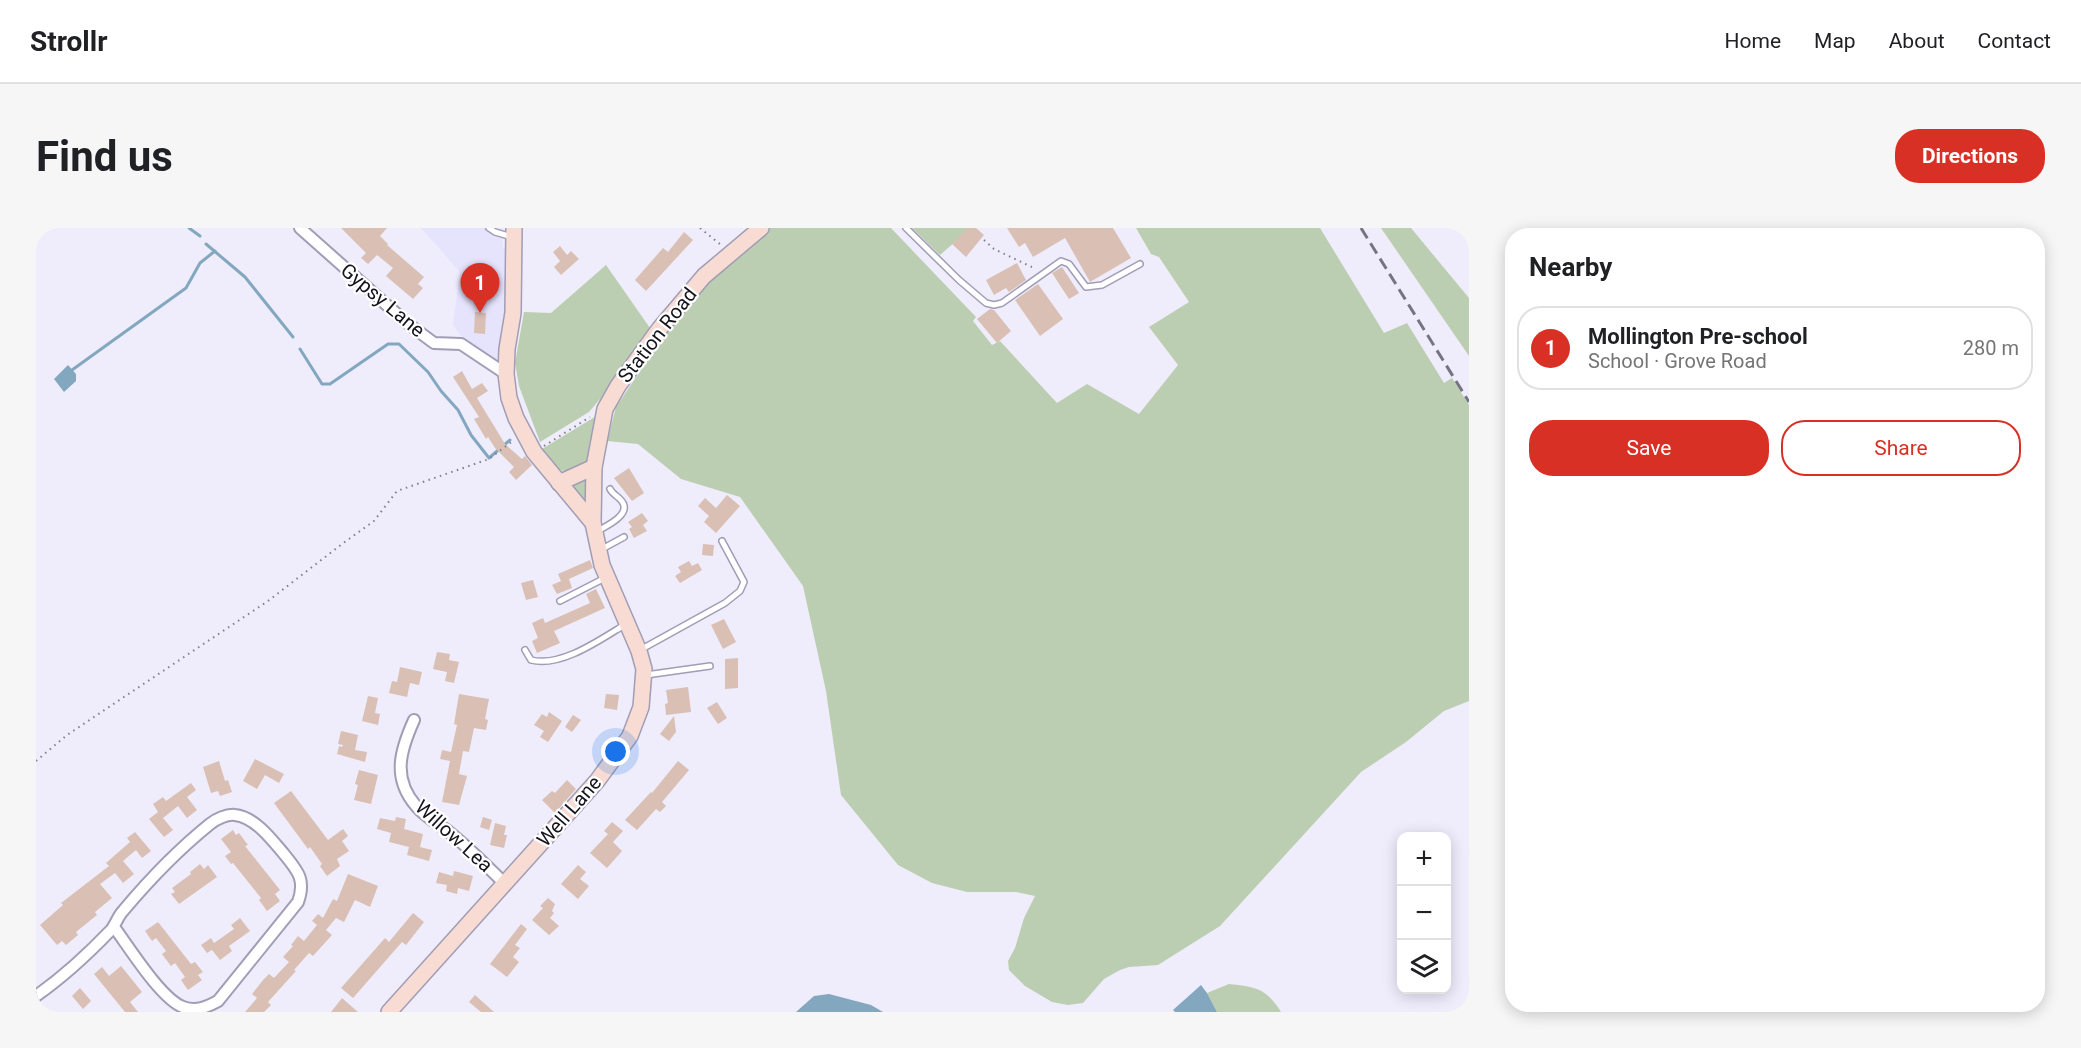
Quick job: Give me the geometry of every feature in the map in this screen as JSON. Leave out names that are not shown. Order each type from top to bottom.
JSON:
[{"type":"street","name":"Gypsy Lane","points":[[300,228],[407,323],[434,343],[461,344],[506,374]]},
{"type":"street","name":"Station Road","points":[[594,467],[605,409],[618,386],[660,328],[704,276],[761,228]]},
{"type":"street","points":[[514,232],[513,313],[507,349],[506,374],[509,398],[534,452],[594,528]]},
{"type":"street","points":[[559,483],[594,467]]},
{"type":"street","name":"Well Lane","points":[[389,1012],[597,781],[630,735],[641,707],[644,675],[639,651],[606,578],[597,552],[594,528],[594,467]]},
{"type":"street","name":"Willow Lea","points":[[414,720],[403,745],[400,770],[404,788],[416,807],[468,848],[504,883]]},
{"type":"street","points":[[36,996],[86,955],[114,927],[120,913],[167,864],[212,823],[222,817],[234,814],[247,818],[268,835],[301,878],[302,886],[298,902],[218,1001],[206,1007],[185,1008],[174,1003],[160,989],[114,927]]},
{"type":"lane","points":[[489,228],[495,232],[514,232]]},
{"type":"lane","points":[[906,228],[957,278],[986,303],[994,305],[1002,303],[1061,261],[1069,264],[1086,287],[1102,285],[1140,264]]},
{"type":"lane","points":[[594,528],[616,520],[622,515],[623,503],[610,489]]},
{"type":"lane","points":[[597,552],[624,537]]},
{"type":"lane","points":[[639,651],[725,603],[741,591],[744,582],[722,541]]},
{"type":"lane","points":[[560,601],[606,578]]},
{"type":"lane","points":[[525,650],[531,660],[543,664],[576,653],[627,623]]},
{"type":"lane","points":[[644,675],[710,666]]},
{"type":"path","points":[[700,228],[721,244],[728,256]]},
{"type":"path","points":[[984,240],[994,249],[1039,271],[1041,275]]},
{"type":"path","points":[[534,452],[578,423],[605,409]]},
{"type":"path","points":[[36,761],[67,735],[268,601],[374,521],[397,491],[489,459],[524,433]]},
{"type":"shaded area","points":[[421,228],[502,228],[508,288],[501,353],[497,359],[494,360],[462,337],[453,325],[460,272]]},
{"type":"green space","points":[[769,228],[891,228],[976,317],[973,321],[992,345],[1000,341],[1057,403],[1087,384],[1139,414],[1178,365],[1149,327],[1189,302],[1159,257],[1151,254],[1136,228],[1320,228],[1384,333],[1407,323],[1444,383],[1452,378],[1469,405],[1469,701],[1444,711],[1406,742],[1361,772],[1220,926],[1158,965],[1129,967],[1120,970],[1104,979],[1083,1003],[1068,1005],[1052,1002],[1025,986],[1009,970],[1008,961],[1035,896],[1016,892],[967,892],[932,883],[898,865],[841,795],[826,691],[803,586],[740,497],[681,479],[638,444],[607,441],[616,407],[679,313],[739,252]]},
{"type":"green space","points":[[912,228],[971,228],[940,255]]},
{"type":"green space","points":[[1381,228],[1411,228],[1469,298],[1469,356]]},
{"type":"green space","points":[[606,265],[650,328],[606,392],[589,412],[540,442],[519,386],[515,363],[524,312],[551,313]]},
{"type":"green space","points":[[598,415],[588,458],[584,464],[566,472],[558,469],[542,449]]},
{"type":"green space","points":[[587,479],[585,502],[572,485]]},
{"type":"green space","points":[[1229,984],[1260,990],[1276,1004],[1281,1012],[1217,1012],[1207,993]]},
{"type":"water","points":[[68,365],[76,374],[76,381],[64,392],[54,379]]},
{"type":"water","points":[[1201,985],[1217,1012],[1175,1012],[1173,1010]]},
{"type":"water","points":[[829,994],[871,1005],[883,1012],[796,1012],[814,996]]},
{"type":"building","points":[[341,228],[387,228],[380,236],[387,245],[424,277],[418,284],[423,288],[413,299],[386,276],[393,268],[377,255],[368,264],[361,258],[366,253]]},
{"type":"building","points":[[968,228],[976,228],[984,235],[966,257],[952,244]]},
{"type":"building","points":[[1007,228],[1113,228],[1131,258],[1090,282],[1065,238],[1033,257],[1025,243],[1019,247]]},
{"type":"building","points":[[684,232],[693,240],[646,291],[635,280],[663,248],[668,252]]},
{"type":"building","points":[[560,246],[567,255],[571,251],[579,259],[561,275],[554,267],[560,261],[553,252]]},
{"type":"building","points":[[1017,263],[1026,280],[1009,292],[1006,288],[994,295],[986,280]]},
{"type":"building","points":[[1062,267],[1079,293],[1069,299],[1052,273]]},
{"type":"building","points":[[1038,284],[1063,319],[1040,336],[1015,300]]},
{"type":"building","points":[[990,309],[994,310],[1011,331],[997,343],[977,319]]},
{"type":"building","points":[[475,312],[486,313],[485,334],[474,333]]},
{"type":"building","points":[[462,371],[472,389],[482,383],[488,391],[477,398],[505,444],[522,459],[525,456],[532,465],[516,480],[509,472],[514,467],[495,448],[488,437],[486,439],[474,419],[479,417],[453,377]]},
{"type":"building","points":[[629,468],[644,493],[632,501],[614,478]]},
{"type":"building","points":[[727,495],[740,506],[716,533],[704,522],[709,516],[698,506],[705,498],[716,508]]},
{"type":"building","points":[[642,513],[648,521],[643,525],[647,531],[634,538],[629,529],[632,527],[628,522]]},
{"type":"building","points":[[703,544],[714,545],[713,556],[702,555]]},
{"type":"building","points":[[590,560],[593,568],[569,579],[572,588],[557,594],[552,585],[561,581],[558,574]]},
{"type":"building","points":[[689,561],[692,566],[698,563],[702,570],[680,583],[675,576],[681,572],[678,567]]},
{"type":"building","points":[[533,580],[538,597],[526,600],[521,583]]},
{"type":"building","points":[[596,589],[605,608],[554,631],[560,643],[537,653],[532,641],[538,638],[532,623],[543,618],[545,623],[590,603],[586,594]]},
{"type":"building","points":[[724,619],[736,642],[723,649],[711,625]]},
{"type":"building","points":[[437,652],[450,654],[449,660],[459,662],[454,683],[445,681],[447,672],[433,669]]},
{"type":"building","points":[[738,658],[738,688],[725,689],[725,659]]},
{"type":"building","points":[[400,667],[422,672],[419,685],[410,683],[407,697],[389,693],[392,681],[397,682]]},
{"type":"building","points":[[688,687],[691,712],[666,715],[665,704],[668,703],[666,690]]},
{"type":"building","points":[[459,694],[489,699],[485,719],[488,720],[486,730],[474,728],[469,752],[463,751],[459,774],[467,776],[459,805],[442,802],[450,761],[440,759],[442,750],[451,752],[457,725],[454,724]]},
{"type":"building","points":[[606,694],[619,695],[617,710],[604,708]]},
{"type":"building","points":[[368,696],[378,698],[375,713],[380,714],[378,725],[362,721]]},
{"type":"building","points":[[717,702],[727,718],[718,724],[707,708]]},
{"type":"building","points":[[549,712],[562,721],[548,742],[540,737],[544,731],[534,725],[542,714],[547,717]]},
{"type":"building","points":[[573,715],[581,720],[572,732],[565,727]]},
{"type":"building","points":[[674,716],[676,732],[669,741],[660,734]]},
{"type":"building","points":[[341,731],[358,735],[355,750],[367,752],[365,762],[337,754],[339,746],[343,745],[338,744]]},
{"type":"building","points":[[255,759],[284,774],[279,783],[265,775],[257,789],[243,781]]},
{"type":"building","points":[[219,761],[225,781],[228,780],[232,792],[220,796],[218,791],[211,793],[203,767]]},
{"type":"building","points":[[678,761],[689,770],[662,802],[666,806],[660,812],[656,809],[637,830],[625,820],[652,793]]},
{"type":"building","points":[[359,770],[378,775],[371,804],[354,800]]},
{"type":"building","points":[[567,780],[576,789],[555,813],[542,800],[552,791],[555,793]]},
{"type":"building","points":[[191,783],[196,790],[187,797],[197,810],[187,818],[178,806],[163,818],[173,830],[164,837],[149,819],[158,812],[153,804],[163,797],[166,801]]},
{"type":"building","points":[[291,791],[328,840],[343,829],[348,836],[342,841],[349,851],[337,859],[340,866],[327,876],[310,847],[308,849],[274,803]]},
{"type":"building","points":[[396,817],[406,819],[404,829],[423,834],[420,847],[432,850],[429,861],[407,855],[409,847],[389,842],[391,833],[377,829],[380,818],[395,821]]},
{"type":"building","points":[[483,817],[492,820],[489,830],[480,827]]},
{"type":"building","points":[[612,822],[623,831],[613,842],[622,851],[607,868],[590,853],[608,834],[604,831]]},
{"type":"building","points":[[495,823],[506,826],[504,835],[507,835],[504,848],[490,845]]},
{"type":"building","points":[[233,830],[236,835],[239,833],[248,845],[245,846],[280,890],[275,894],[280,901],[267,911],[259,900],[261,898],[225,856],[231,852],[221,839]]},
{"type":"building","points":[[135,832],[151,851],[142,858],[136,850],[123,861],[134,874],[123,883],[115,873],[100,884],[112,898],[95,912],[97,915],[76,932],[78,935],[66,945],[62,941],[57,945],[40,925],[63,905],[61,903],[109,866],[106,863],[130,842],[127,838]]},
{"type":"building","points":[[200,864],[204,869],[208,865],[217,877],[179,904],[171,894],[175,892],[172,888]]},
{"type":"building","points":[[578,865],[586,872],[580,879],[589,886],[578,899],[561,884]]},
{"type":"building","points":[[454,871],[473,876],[469,891],[458,888],[457,894],[446,891],[447,885],[436,883],[439,872],[453,876]]},
{"type":"building","points":[[348,874],[378,886],[370,907],[355,900],[344,922],[336,918],[326,930],[332,935],[313,956],[309,953],[294,970],[296,971],[268,1002],[271,1005],[264,1012],[245,1012],[257,998],[252,994],[263,980],[269,974],[274,978],[289,962],[283,957],[298,936],[304,941],[317,925],[312,921],[318,914],[323,918],[333,899],[337,901]]},
{"type":"building","points":[[548,898],[555,904],[552,911],[554,913],[550,918],[559,926],[549,935],[532,920],[543,908],[540,906]]},
{"type":"building","points":[[413,913],[424,922],[406,945],[402,942],[353,998],[341,988],[385,938],[389,942]]},
{"type":"building","points":[[240,918],[250,931],[229,946],[232,951],[220,960],[212,950],[207,953],[201,945],[211,938],[214,943],[234,929],[231,925]]},
{"type":"building","points":[[158,922],[191,964],[195,962],[203,972],[198,975],[202,980],[188,990],[181,980],[185,977],[175,963],[171,966],[162,954],[166,951],[156,938],[152,941],[145,931]]},
{"type":"building","points":[[521,924],[527,929],[515,945],[520,948],[513,957],[519,962],[507,977],[490,964]]},
{"type":"building","points":[[121,966],[142,992],[130,1002],[138,1012],[125,1012],[94,974],[102,967],[109,976]]},
{"type":"building","points":[[80,988],[91,1001],[83,1009],[72,996]]},
{"type":"building","points":[[475,995],[494,1012],[481,1012],[469,1002]]},
{"type":"building","points":[[342,998],[358,1012],[331,1012]]},
{"type":"waterway","points":[[189,228],[200,236]]},
{"type":"waterway","points":[[206,244],[245,277],[293,337]]},
{"type":"waterway","points":[[72,370],[186,288],[200,263],[215,251]]},
{"type":"waterway","points":[[300,349],[322,384],[330,384],[388,344],[399,344],[428,372],[458,410],[471,435],[489,458],[510,440]]},
{"type":"railway","points":[[1361,228],[1469,402]]},
{"type":"place","name":"Mollington Pre-school","points":[[480,313]]}]
